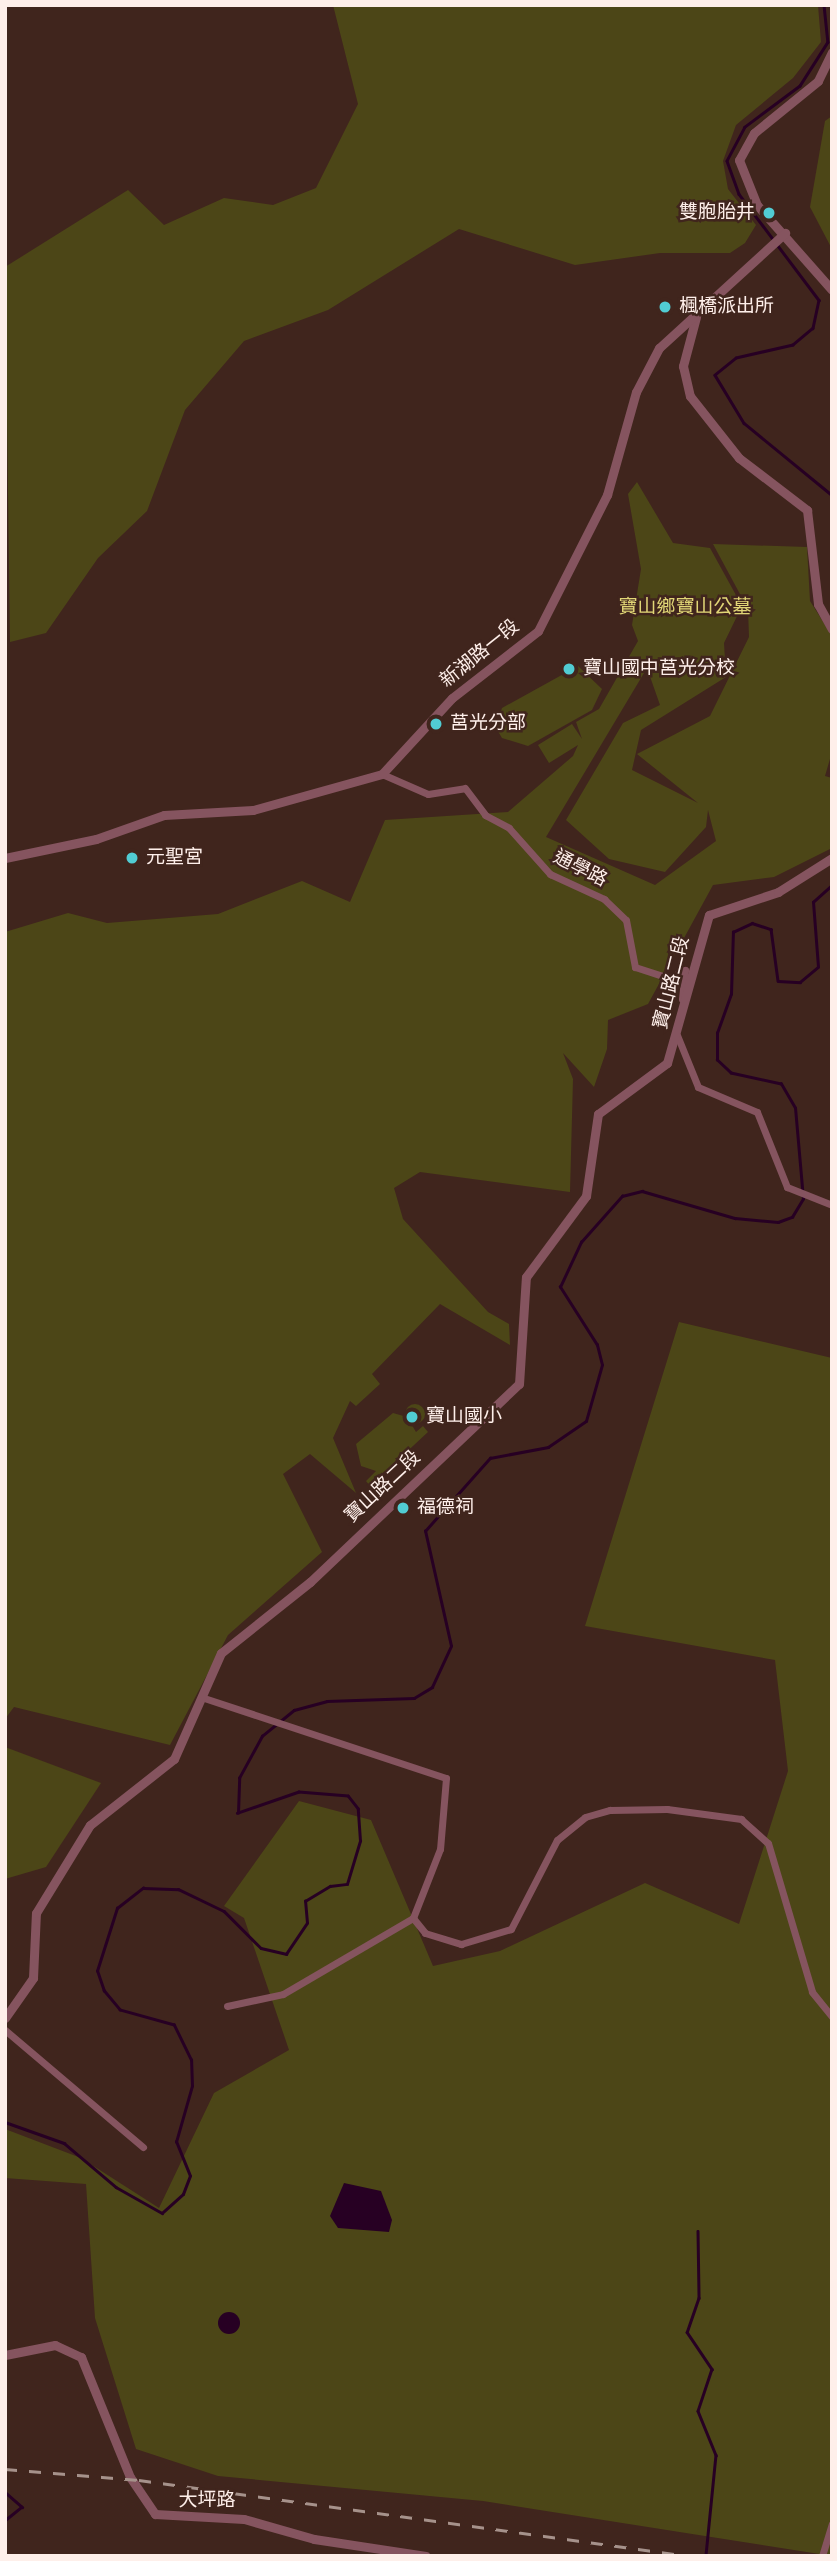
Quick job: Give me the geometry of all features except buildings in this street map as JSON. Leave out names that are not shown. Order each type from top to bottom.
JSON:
[{"type":"street","points":[[832,52],[818,81],[742,148],[746,187],[832,290]]},
{"type":"street","name":"新湖路一段","points":[[382,774],[452,698],[538,631],[607,495],[647,368],[659,348],[696,317],[709,297],[785,233]]},
{"type":"street","points":[[696,317],[683,366],[690,397],[739,457],[807,510],[818,604],[832,628]]},
{"type":"street","points":[[5,858],[96,839],[164,815],[253,810],[382,774]]},
{"type":"street","name":"通學路","points":[[382,774],[428,794],[465,788],[485,815],[509,828],[542,868],[604,899],[626,920],[635,967],[669,978],[685,970],[676,1040]]},
{"type":"street","name":"寶山路二段","points":[[5,2018],[33,1978],[36,1913],[90,1825],[169,1765],[221,1653],[310,1582],[402,1491],[510,1398],[522,1371],[519,1313],[526,1277],[586,1196],[592,1124],[667,1063],[676,1040],[709,915],[778,892],[832,858]]},
{"type":"street","points":[[676,1040],[698,1087],[757,1112],[787,1187],[832,1205]]},
{"type":"street","points":[[201,1697],[247,1716],[446,1778],[440,1849],[413,1918],[283,1994],[227,2006]]},
{"type":"street","points":[[413,1918],[425,1933],[461,1944],[511,1929],[557,1840],[597,1813],[667,1809],[741,1819],[768,1843],[811,1992],[832,2017]]},
{"type":"street","points":[[5,2030],[144,2147]]},
{"type":"street","name":"大坪路","points":[[5,2355],[55,2345],[81,2357],[130,2477],[155,2514],[244,2519],[313,2539],[426,2556]]},
{"type":"street","points":[[822,2556],[832,2523]]},
{"type":"green space","points":[[333,5],[818,5],[821,42],[793,78],[736,125],[723,161],[728,189],[756,225],[745,243],[730,253],[660,253],[575,265],[459,229],[328,310],[244,341],[185,410],[147,511],[98,558],[46,633],[10,642],[5,267],[128,190],[164,225],[224,198],[273,205],[316,188],[358,104]]},
{"type":"green space","points":[[832,116],[832,249],[810,207],[825,121]]},
{"type":"green space","name":"寶山鄉寶山公墓","points":[[637,482],[673,543],[710,548],[742,606],[724,643],[726,677],[641,730],[632,770],[698,803],[637,754],[710,716],[749,637],[748,609],[713,544],[807,547],[810,601],[832,636],[832,752],[825,776],[832,778],[832,848],[774,877],[713,885],[648,1004],[608,1020],[607,1049],[594,1087],[563,1053],[573,1079],[570,1192],[420,1172],[394,1188],[403,1219],[488,1312],[509,1324],[510,1345],[440,1304],[372,1374],[380,1384],[356,1406],[350,1401],[333,1438],[356,1493],[310,1454],[283,1474],[322,1552],[228,1635],[170,1745],[14,1707],[5,1719],[5,932],[68,913],[107,923],[218,914],[302,881],[350,902],[385,820],[508,812],[573,756],[578,745],[549,763],[538,745],[572,724],[582,739],[576,722],[599,709],[638,641],[632,625],[641,569],[628,494]],"holes":[[[647,668],[660,705],[623,723],[566,820],[609,859],[665,872],[706,827],[708,810],[716,841],[655,885],[546,837]]]},
{"type":"green space","points":[[578,666],[602,689],[592,710],[528,746],[502,738],[496,728],[502,708]]},
{"type":"green space","points":[[679,1322],[832,1358],[832,2556],[483,2501],[218,2476],[136,2449],[95,2318],[86,2184],[5,2178],[5,2129],[81,2158],[159,2208],[214,2093],[289,2050],[244,1918],[224,1906],[299,1801],[371,1820],[433,1966],[500,1951],[645,1883],[739,1924],[788,1771],[775,1660],[585,1626]]},
{"type":"green space","points":[[415,1404],[422,1407],[425,1414],[422,1421],[415,1424],[408,1421],[405,1414],[408,1407]]},
{"type":"green space","points":[[393,1413],[407,1417],[416,1432],[423,1426],[428,1432],[370,1486],[366,1481],[376,1471],[361,1466],[356,1444]]},
{"type":"green space","points":[[5,1747],[101,1783],[46,1867],[5,1879]]},
{"type":"shaded area","points":[[344,2183],[381,2191],[392,2220],[389,2232],[338,2228],[330,2216]]},
{"type":"shaded area","points":[[229,2312],[237,2315],[240,2323],[237,2331],[229,2334],[221,2331],[218,2323],[221,2315]]},
{"type":"waterway","points":[[824,5],[828,42],[800,86],[745,127],[727,161],[739,194],[819,300],[813,328],[793,345],[736,358],[715,375],[744,423],[832,495]]},
{"type":"waterway","points":[[5,2122],[64,2143],[116,2187],[162,2213],[183,2194],[190,2176],[176,2142],[192,2086],[191,2060],[174,2025],[120,2010],[104,1991],[97,1971],[117,1908],[143,1888],[178,1889],[224,1911],[261,1948],[286,1954],[307,1923],[305,1901],[330,1886],[347,1884],[360,1841],[358,1809],[348,1796],[299,1792],[238,1813],[239,1778],[262,1736],[294,1710],[327,1701],[414,1698],[432,1687],[451,1646],[425,1531],[490,1458],[548,1447],[586,1421],[602,1365],[597,1345],[560,1287],[581,1242],[622,1196],[642,1191],[735,1218],[778,1222],[792,1217],[803,1199],[795,1108],[781,1084],[731,1073],[717,1060],[717,1033],[731,994],[733,932],[752,923],[771,929],[778,981],[800,982],[818,967],[813,902],[832,885]]},
{"type":"waterway","points":[[698,2231],[699,2298],[687,2332],[712,2369],[698,2411],[716,2455],[706,2556]]},
{"type":"waterway","points":[[5,2492],[22,2507],[5,2521]]},
{"type":"railway","points":[[5,2469],[139,2480],[689,2556]]},
{"type":"place","name":"雙胞胎井","points":[[769,213]]},
{"type":"place","name":"楓橋派出所","points":[[665,307]]},
{"type":"place","name":"寶山國中莒光分校","points":[[569,669]]},
{"type":"place","name":"莒光分部","points":[[436,724]]},
{"type":"place","name":"元聖宮","points":[[132,858]]},
{"type":"place","name":"寶山國小","points":[[412,1417]]},
{"type":"place","name":"福德祠","points":[[403,1508]]}]
